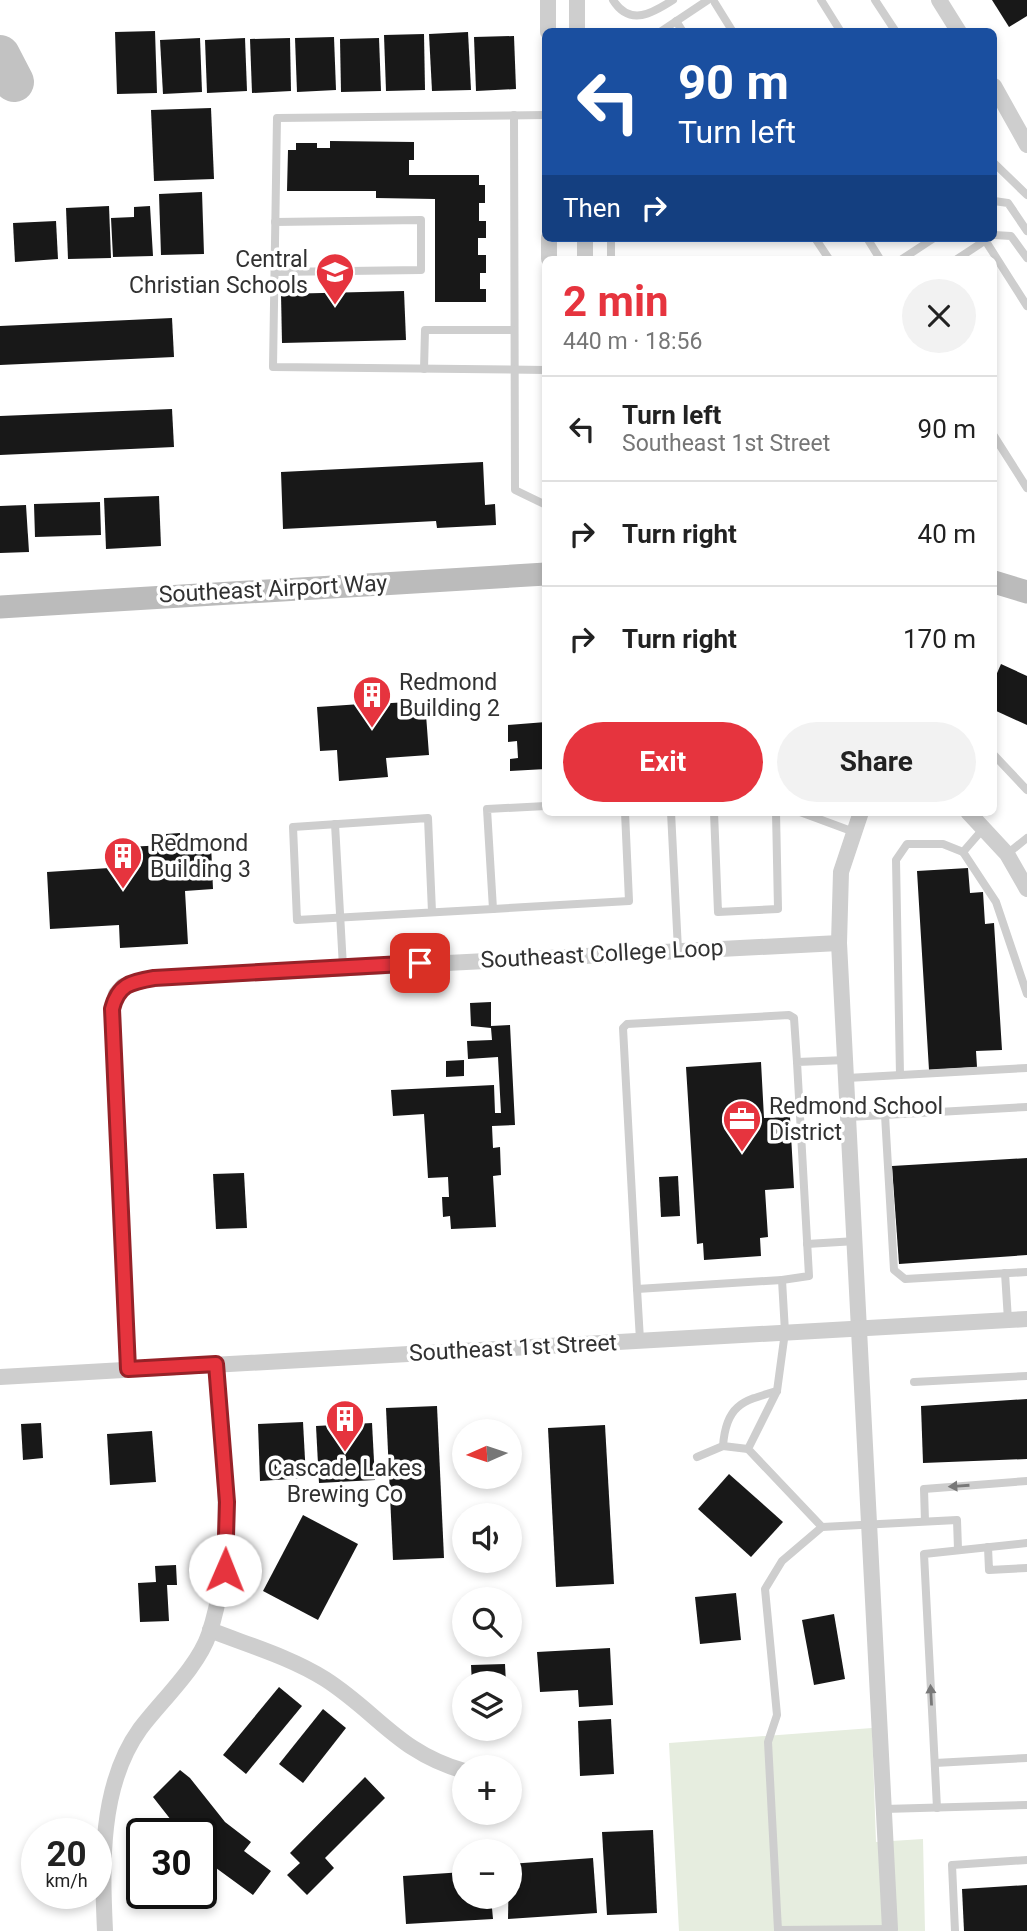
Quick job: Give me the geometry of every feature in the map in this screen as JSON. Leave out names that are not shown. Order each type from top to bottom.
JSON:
[{"type":"main road","name":"Southeast Airport Way","points":[[0,607],[542,574]]},
{"type":"main road","points":[[997,583],[1027,592]]},
{"type":"street","points":[[548,0],[548,28]]},
{"type":"street","points":[[577,0],[577,28]]},
{"type":"street","points":[[939,0],[956,28]]},
{"type":"street","points":[[997,91],[1027,145]]},
{"type":"street","points":[[859,816],[841,872],[839,943],[890,1929]]},
{"type":"street","points":[[972,816],[1007,854],[1027,889]]},
{"type":"street","name":"Southeast College Loop","points":[[128,1369],[112,1009],[116,994],[123,986],[154,978],[839,943]]},
{"type":"street","name":"Southeast 1st Street","points":[[0,1377],[1027,1319]]},
{"type":"street","points":[[105,1931],[102,1868],[108,1816],[119,1773],[138,1732],[180,1679],[210,1630],[225,1570],[227,1502],[216,1364]]},
{"type":"street","points":[[210,1630],[284,1659],[324,1679],[411,1750],[452,1766]]},
{"type":"lane","points":[[613,0],[617,7],[640,17],[660,3],[673,0]]},
{"type":"lane","points":[[821,0],[838,28]]},
{"type":"lane","points":[[876,0],[894,28]]},
{"type":"lane","points":[[666,28],[714,1],[731,28]]},
{"type":"lane","points":[[676,21],[680,28]]},
{"type":"lane","points":[[514,115],[515,490],[542,503]]},
{"type":"lane","points":[[542,115],[277,118],[273,368],[542,370]]},
{"type":"lane","points":[[997,166],[1027,195]]},
{"type":"lane","points":[[997,202],[1008,204],[1027,231]]},
{"type":"lane","points":[[275,222],[421,220],[421,270],[275,272]]},
{"type":"lane","points":[[997,235],[1011,236],[1027,258]]},
{"type":"lane","points":[[907,256],[928,242]]},
{"type":"lane","points":[[962,256],[982,242]]},
{"type":"lane","points":[[989,242],[1027,306]]},
{"type":"lane","points":[[424,369],[425,330],[514,330]]},
{"type":"lane","points":[[997,441],[1027,488]]},
{"type":"lane","points":[[997,758],[1027,790]]},
{"type":"lane","points":[[493,909],[486,809],[542,806]]},
{"type":"lane","points":[[432,912],[428,818],[293,827],[297,920],[629,901],[625,816]]},
{"type":"lane","points":[[671,816],[678,950]]},
{"type":"lane","points":[[714,816],[718,912],[778,909],[776,816]]},
{"type":"lane","points":[[811,816],[853,832]]},
{"type":"lane","points":[[335,824],[343,967]]},
{"type":"lane","points":[[963,852],[983,829]]},
{"type":"lane","points":[[1007,854],[1027,838]]},
{"type":"lane","points":[[900,1075],[895,860],[906,844],[943,844],[963,852],[996,902],[1027,995]]},
{"type":"lane","points":[[637,1289],[809,1276],[794,1018],[789,1015],[627,1024],[623,1028],[637,1289],[640,1340]]},
{"type":"lane","points":[[797,1062],[846,1060]]},
{"type":"lane","points":[[846,1078],[1027,1068]]},
{"type":"lane","points":[[849,1117],[1027,1107]]},
{"type":"lane","points":[[886,1115],[894,1270],[905,1279],[1027,1272]]},
{"type":"lane","points":[[807,1244],[856,1241]]},
{"type":"lane","points":[[1005,1273],[1008,1320]]},
{"type":"lane","points":[[748,1448],[777,1391],[785,1332],[782,1280]]},
{"type":"lane","points":[[914,1382],[1027,1377]]},
{"type":"lane","points":[[723,1446],[724,1425],[740,1402],[777,1391]]},
{"type":"lane","points":[[696,1457],[723,1446],[748,1448],[822,1527]]},
{"type":"lane","points":[[925,1521],[924,1489],[1027,1481]]},
{"type":"lane","points":[[890,1929],[778,1930],[768,1742],[777,1715],[765,1589],[782,1561],[822,1527],[957,1520],[958,1549]]},
{"type":"lane","points":[[937,1808],[924,1553],[1027,1543]]},
{"type":"lane","points":[[988,1546],[989,1570],[1027,1568]]},
{"type":"lane","points":[[935,1763],[1027,1758]]},
{"type":"lane","points":[[884,1809],[1027,1805]]},
{"type":"lane","points":[[955,1931],[952,1866],[1027,1860]]},
{"type":"shaded area","points":[[872,1728],[876,1842],[923,1839],[925,1931],[679,1931],[669,1743]]},
{"type":"building","points":[[992,0],[1027,0],[1027,16],[1009,27]]},
{"type":"building","points":[[155,31],[157,93],[117,94],[115,32]]},
{"type":"building","points":[[468,32],[471,90],[432,91],[429,34]]},
{"type":"building","points":[[424,34],[425,90],[386,91],[384,35]]},
{"type":"building","points":[[514,36],[516,89],[476,91],[474,37]]},
{"type":"building","points":[[334,37],[336,90],[297,92],[295,38]]},
{"type":"building","points":[[200,38],[202,92],[163,94],[160,40]]},
{"type":"building","points":[[245,38],[247,91],[207,93],[205,40]]},
{"type":"building","points":[[290,38],[291,91],[252,93],[250,39]]},
{"type":"building","points":[[379,38],[381,91],[341,92],[340,39]]},
{"type":"building","points":[[211,108],[214,179],[154,181],[151,110]]},
{"type":"building","points":[[330,141],[414,142],[414,160],[409,160],[409,175],[479,175],[479,185],[485,185],[485,203],[479,203],[479,221],[486,221],[486,238],[478,238],[478,255],[486,255],[486,273],[480,273],[480,289],[486,289],[486,302],[435,302],[435,199],[376,198],[376,191],[287,191],[288,150],[296,150],[296,143],[317,143],[317,148],[330,148]]},
{"type":"building","points":[[202,192],[204,254],[161,255],[159,194]]},
{"type":"building","points":[[109,206],[111,258],[68,259],[66,208]]},
{"type":"building","points":[[150,206],[153,256],[113,257],[111,218],[134,217],[134,207]]},
{"type":"building","points":[[56,221],[58,259],[15,262],[13,223]]},
{"type":"building","points":[[404,291],[406,340],[282,343],[281,294]]},
{"type":"building","points":[[172,318],[174,357],[0,365],[0,326]]},
{"type":"building","points":[[172,409],[174,447],[0,455],[0,416]]},
{"type":"building","points":[[483,462],[485,505],[495,504],[496,525],[437,528],[436,521],[283,529],[281,472]]},
{"type":"building","points":[[159,496],[161,546],[106,549],[104,498]]},
{"type":"building","points":[[100,502],[101,535],[35,537],[34,504]]},
{"type":"building","points":[[26,505],[29,552],[0,553],[0,506]]},
{"type":"building","points":[[1001,664],[1027,676],[1027,725],[997,711],[997,673]]},
{"type":"building","name":"Redmond Building 2","points":[[374,691],[375,704],[425,701],[429,755],[386,758],[388,777],[339,781],[337,750],[320,751],[317,707],[361,704],[360,692]]},
{"type":"building","points":[[542,722],[542,769],[510,771],[510,759],[518,758],[517,741],[508,742],[508,725]]},
{"type":"building","name":"Redmond Building 3","points":[[180,833],[180,846],[211,844],[213,889],[185,891],[188,944],[120,948],[119,925],[50,929],[47,872],[109,868],[107,848],[166,845],[166,834]]},
{"type":"building","points":[[968,868],[970,893],[983,892],[985,924],[994,923],[1002,1050],[976,1051],[977,1067],[929,1070],[917,871]]},
{"type":"building","points":[[491,1002],[491,1026],[510,1025],[515,1125],[492,1126],[493,1148],[500,1147],[501,1175],[493,1176],[496,1227],[451,1229],[450,1216],[443,1217],[442,1197],[449,1197],[448,1177],[428,1178],[424,1114],[393,1116],[391,1090],[494,1085],[495,1113],[501,1113],[498,1057],[468,1059],[467,1041],[492,1040],[491,1028],[471,1026],[470,1003]]},
{"type":"building","points":[[464,1060],[464,1076],[446,1077],[446,1061]]},
{"type":"building","name":"Redmond School District","points":[[761,1062],[764,1118],[790,1117],[794,1188],[765,1190],[768,1237],[760,1238],[761,1256],[704,1260],[703,1243],[697,1244],[686,1067]]},
{"type":"building","points":[[1027,1158],[1027,1255],[899,1264],[892,1166]]},
{"type":"building","points":[[244,1173],[247,1228],[216,1229],[213,1174]]},
{"type":"building","points":[[678,1176],[680,1216],[661,1217],[659,1177]]},
{"type":"building","points":[[1027,1399],[1027,1459],[923,1463],[921,1406]]},
{"type":"building","points":[[437,1406],[444,1558],[393,1560],[386,1408]]},
{"type":"building","points":[[303,1422],[306,1478],[260,1481],[258,1424]]},
{"type":"building","points":[[41,1423],[43,1458],[23,1460],[21,1424]]},
{"type":"building","name":"Cascade Lakes Brewing Co","points":[[372,1423],[375,1480],[319,1483],[316,1426]]},
{"type":"building","points":[[605,1425],[614,1584],[556,1587],[548,1428]]},
{"type":"building","points":[[152,1431],[156,1482],[110,1485],[107,1434]]},
{"type":"building","points":[[729,1474],[783,1522],[751,1557],[698,1509]]},
{"type":"building","points":[[303,1515],[358,1544],[318,1620],[263,1591]]},
{"type":"building","points":[[176,1565],[177,1585],[167,1585],[169,1621],[140,1622],[138,1583],[156,1582],[155,1566]]},
{"type":"building","points":[[736,1593],[741,1640],[700,1644],[695,1597]]},
{"type":"building","points":[[834,1614],[845,1679],[814,1685],[802,1620]]},
{"type":"building","points":[[610,1648],[613,1705],[579,1707],[578,1690],[540,1692],[537,1652]]},
{"type":"building","points":[[505,1664],[505,1671],[471,1671],[471,1665]]},
{"type":"building","points":[[279,1687],[302,1706],[246,1774],[223,1755]]},
{"type":"building","points":[[323,1709],[346,1728],[303,1783],[279,1764]]},
{"type":"building","points":[[611,1719],[614,1774],[580,1776],[578,1721]]},
{"type":"building","points":[[180,1770],[190,1778],[225,1822],[251,1842],[244,1851],[271,1871],[253,1895],[217,1869],[217,1818],[169,1818],[153,1797]]},
{"type":"building","points":[[365,1777],[385,1798],[325,1858],[334,1868],[307,1895],[287,1875],[300,1863],[290,1853]]},
{"type":"building","points":[[653,1830],[657,1913],[607,1915],[602,1832]]},
{"type":"building","points":[[593,1858],[597,1913],[508,1919],[508,1909],[522,1909],[522,1863]]},
{"type":"building","points":[[452,1873],[452,1909],[492,1909],[493,1919],[406,1924],[403,1876]]},
{"type":"building","points":[[1027,1885],[1027,1931],[964,1931],[962,1889]]},
{"type":"taxiway","points":[[0,55],[14,82]]},
{"type":"place","name":"Central Christian Schools","points":[[335,306]]},
{"type":"place","name":"Redmond Building 2","points":[[372,729]]},
{"type":"place","name":"Redmond Building 3","points":[[123,890]]},
{"type":"place","name":"Redmond School District","points":[[742,1153]]},
{"type":"place","name":"Cascade Lakes Brewing Co","points":[[345,1453]]},
{"type":"route","points":[[225,1570],[227,1502],[222,1468],[216,1364],[128,1369],[112,1009],[116,994],[123,986],[134,981],[154,978],[420,963]]}]
